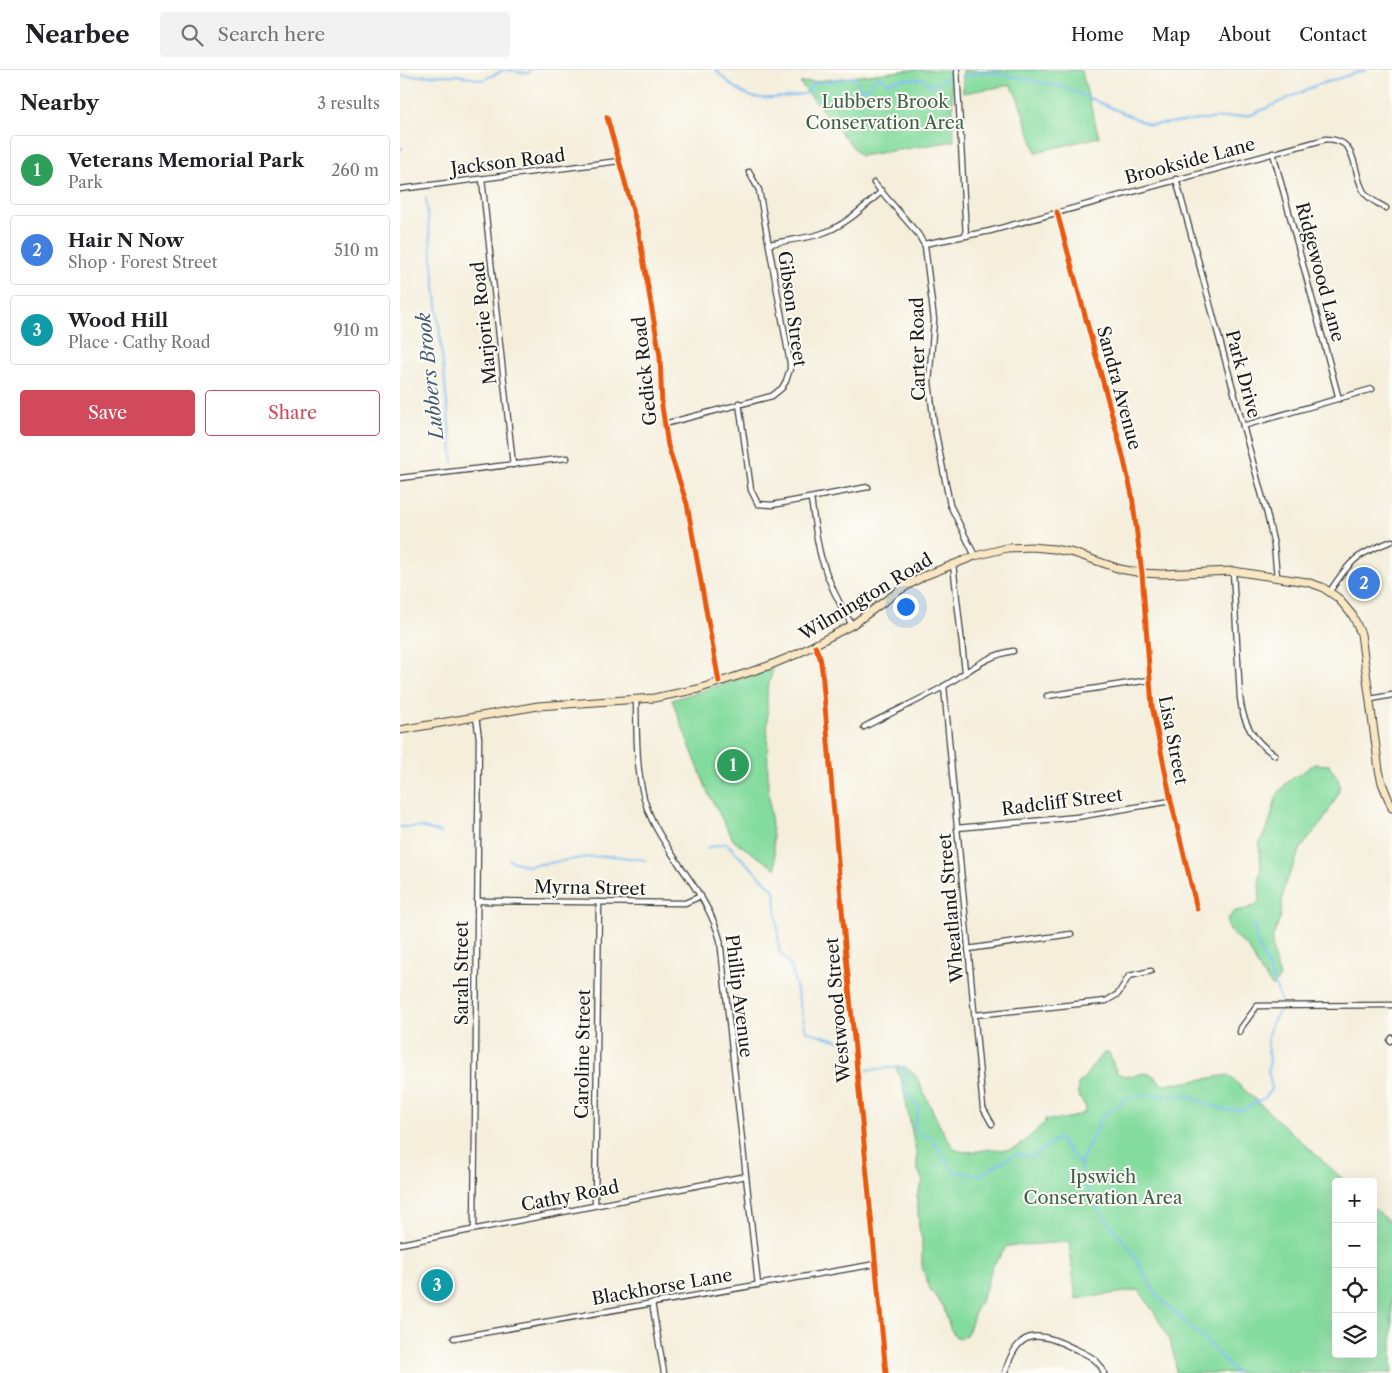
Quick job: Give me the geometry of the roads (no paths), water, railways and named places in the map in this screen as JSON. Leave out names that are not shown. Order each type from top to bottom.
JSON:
[{"type":"main road","name":"Wilmington Road","points":[[400,730],[549,705],[675,695],[777,663],[815,646],[852,625],[917,580],[953,564],[1007,548],[1047,548],[1074,553],[1120,569],[1142,573],[1233,572],[1277,577],[1318,585],[1330,591],[1347,608],[1359,629],[1371,699],[1379,770],[1392,808]]},
{"type":"street","points":[[957,70],[966,236]]},
{"type":"street","name":"Gedick Road","points":[[607,117],[638,229],[658,340],[664,424],[672,463],[687,504],[719,682]]},
{"type":"street","name":"Brookside Lane","points":[[924,244],[966,236],[1326,139],[1339,142],[1348,148],[1363,191],[1386,208]]},
{"type":"street","name":"Ridgewood Lane","points":[[1273,153],[1339,399]]},
{"type":"street","name":"Jackson Road","points":[[400,189],[619,161]]},
{"type":"street","name":"Gibson Street","points":[[664,424],[762,399],[776,393],[784,385],[790,369],[770,244],[758,187],[749,172]]},
{"type":"street","name":"Park Drive","points":[[1176,179],[1272,534],[1277,577]]},
{"type":"street","name":"Marjorie Road","points":[[482,180],[513,464]]},
{"type":"street","name":"Carter Road","points":[[874,183],[918,234],[924,244],[934,320],[929,382],[934,424],[950,505],[975,556]]},
{"type":"street","points":[[770,244],[814,236],[835,228],[855,215],[882,191]]},
{"type":"street","name":"Sandra Avenue","points":[[1057,212],[1127,473],[1137,527],[1142,573]]},
{"type":"street","points":[[1243,426],[1372,389]]},
{"type":"street","points":[[739,404],[751,490],[758,504],[772,505],[868,487]]},
{"type":"street","points":[[400,478],[567,458]]},
{"type":"street","points":[[810,499],[824,568],[852,625]]},
{"type":"street","points":[[1330,591],[1346,568],[1357,557],[1366,551],[1392,542]]},
{"type":"street","points":[[953,564],[965,672]]},
{"type":"street","points":[[1233,572],[1242,714],[1247,726],[1266,749],[1275,755]]},
{"type":"street","name":"Lisa Street","points":[[1142,573],[1153,715],[1171,801],[1197,908]]},
{"type":"street","name":"Westwood Street","points":[[815,646],[820,657],[822,670],[886,1373]]},
{"type":"street","points":[[864,727],[944,686],[965,672],[1000,654],[1013,651]]},
{"type":"street","points":[[1047,696],[1149,680]]},
{"type":"street","name":"Wheatland Street","points":[[944,686],[983,1108],[992,1124]]},
{"type":"street","points":[[1371,699],[1392,695]]},
{"type":"street","name":"Phillip Avenue","points":[[636,699],[639,760],[647,808],[661,837],[702,896],[711,914],[720,940],[758,1284]]},
{"type":"street","name":"Sarah Street","points":[[474,1229],[479,738],[476,717]]},
{"type":"street","name":"Radcliff Street","points":[[957,828],[1077,817],[1171,801]]},
{"type":"street","name":"Myrna Street","points":[[477,900],[685,903],[702,896]]},
{"type":"street","name":"Caroline Street","points":[[596,1206],[599,902]]},
{"type":"street","points":[[968,949],[1071,934]]},
{"type":"street","points":[[974,1015],[1106,1002],[1118,994],[1129,976],[1151,971]]},
{"type":"street","points":[[1240,1032],[1257,1006],[1392,1005]]},
{"type":"street","name":"Cathy Road","points":[[400,1244],[746,1176]]},
{"type":"street","name":"Blackhorse Lane","points":[[454,1338],[876,1264]]},
{"type":"street","points":[[652,1303],[664,1373]]},
{"type":"street","points":[[1005,1373],[1010,1356],[1016,1346],[1029,1338],[1040,1336],[1055,1339],[1093,1357],[1100,1364],[1104,1373]]},
{"type":"waterway","name":"Lubbers Brook","points":[[400,76],[456,75],[483,80],[504,70]]},
{"type":"waterway","name":"Lubbers Brook","points":[[507,70],[528,73],[531,70]]},
{"type":"waterway","name":"Lubbers Brook","points":[[716,70],[740,91],[750,96],[762,98],[787,97],[808,93],[812,84],[854,77],[858,82],[859,90],[870,87],[876,77],[881,77],[886,83],[901,79],[924,79],[932,86],[950,76]]},
{"type":"waterway","name":"Lubbers Brook","points":[[961,76],[990,72],[1067,88],[1150,125],[1251,115],[1317,85],[1366,70]]},
{"type":"waterway","name":"Lubbers Brook","points":[[426,198],[453,462]]},
{"type":"waterway","points":[[400,827],[420,827],[442,833]]},
{"type":"waterway","points":[[707,848],[726,843],[775,891],[779,951],[791,966],[806,1031],[843,1042],[851,1051]]},
{"type":"waterway","points":[[509,860],[527,866],[589,857],[614,856],[645,860]]},
{"type":"waterway","points":[[1254,923],[1256,940],[1281,1001]]},
{"type":"waterway","points":[[1236,1373],[1203,1338],[1157,1296],[1130,1249],[1099,1210],[1082,1178],[1080,1164],[1104,1114],[1131,1097],[1182,1094],[1226,1110],[1243,1110],[1266,1097],[1272,1087],[1268,1072],[1270,1059],[1268,1037],[1271,1024],[1280,1011]]},
{"type":"waterway","points":[[865,1070],[902,1067],[907,1076],[903,1089],[919,1108],[914,1126],[919,1134],[931,1137],[954,1172],[981,1175],[1016,1154],[1032,1157],[1058,1138],[1079,1163]]},
{"type":"place","name":"Hair N Now","points":[[1364,583]]},
{"type":"place","name":"Veterans Memorial Park","points":[[733,765]]},
{"type":"place","name":"Wood Hill","points":[[437,1285]]},
{"type":"park label","name":"Lubbers Brook Conservation Area","points":[[885,112]]},
{"type":"park label","name":"Ipswich Conservation Area","points":[[1103,1187]]}]
